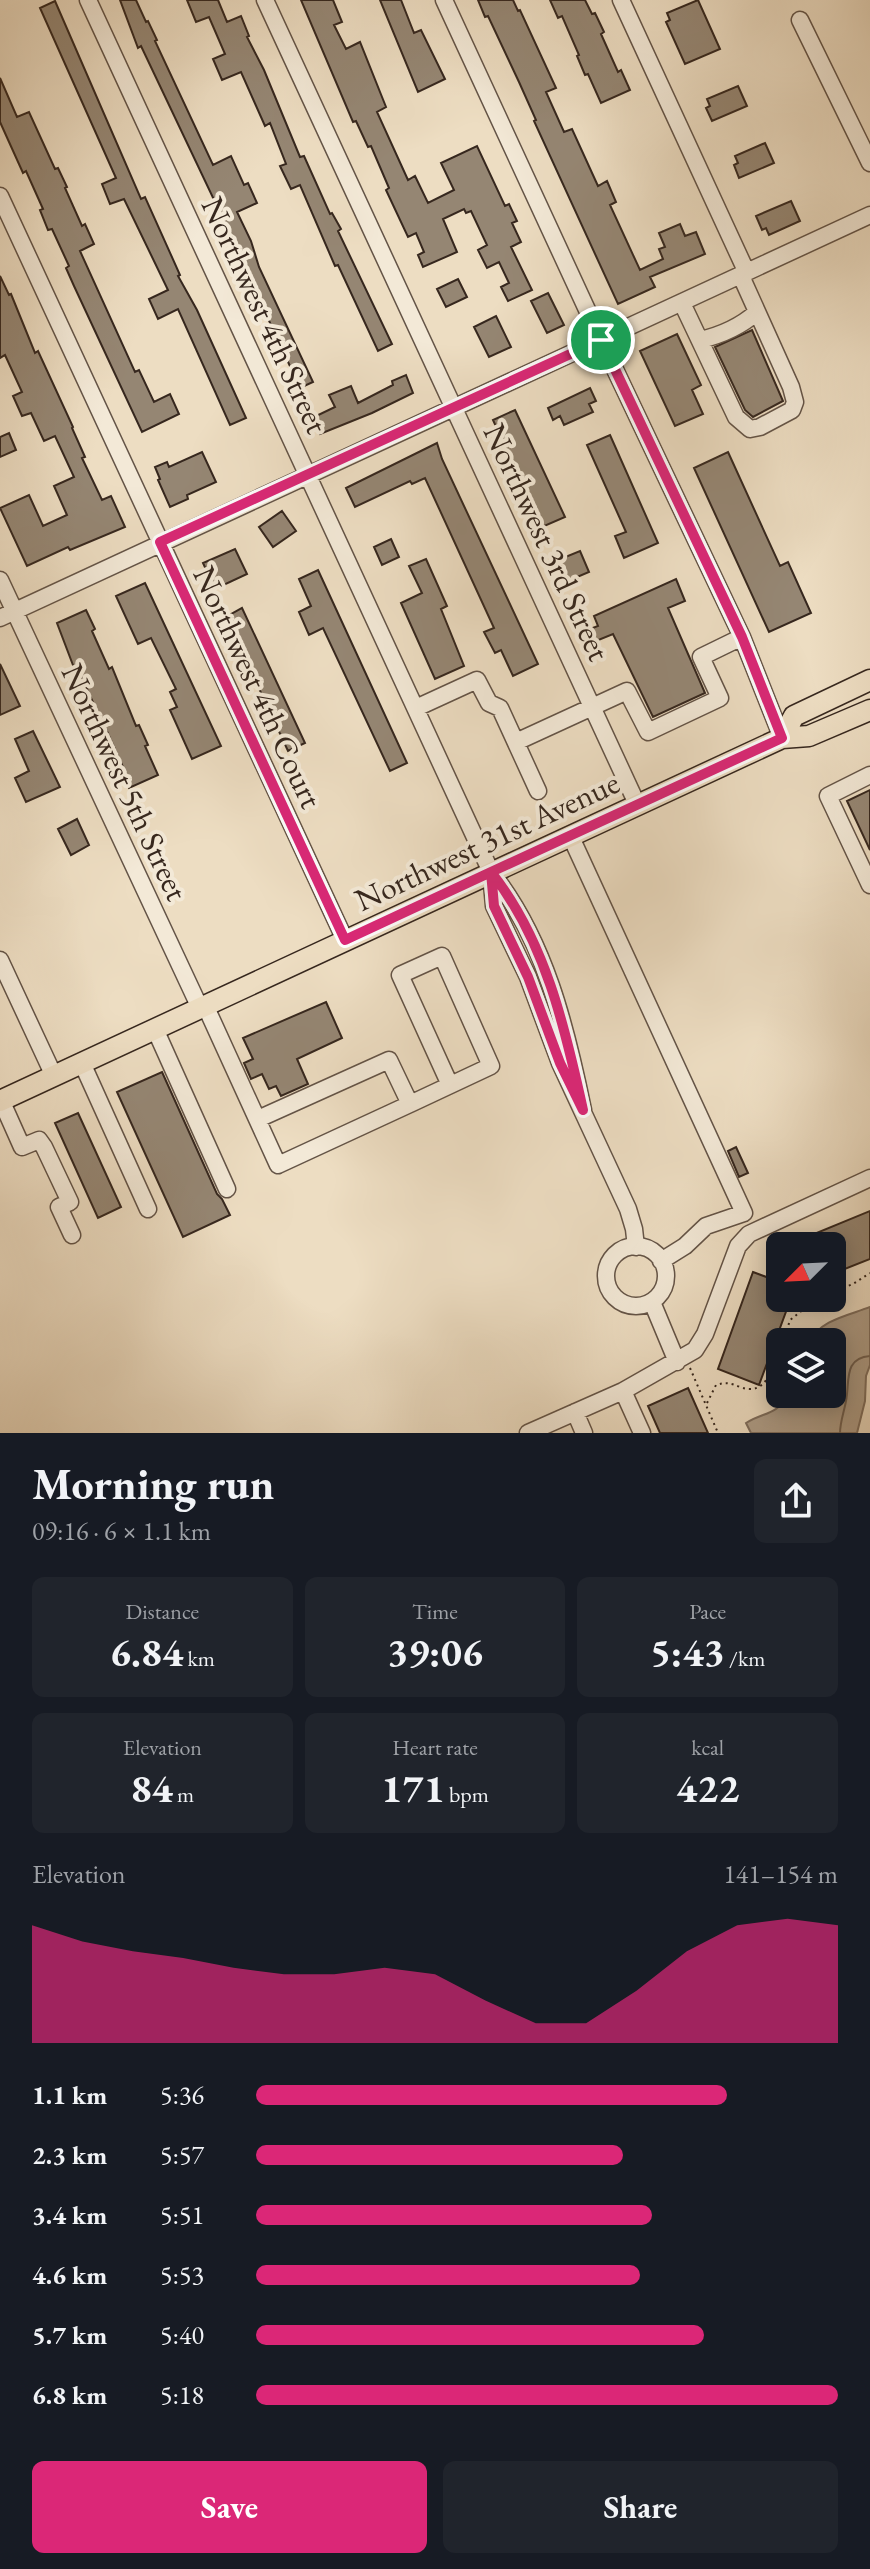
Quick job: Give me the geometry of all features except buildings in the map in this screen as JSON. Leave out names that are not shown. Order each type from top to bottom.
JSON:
[{"type":"main road","name":"Northwest 31st Avenue","points":[[782,738],[794,716],[870,680]]},
{"type":"main road","name":"Northwest 31st Avenue","points":[[1,1101],[782,738],[809,736],[870,710]]},
{"type":"street","name":"Northwest 4th Street","points":[[88,0],[491,872],[494,906],[528,977],[560,1063],[632,1219],[636,1247]]},
{"type":"street","name":"Northwest 3rd Street","points":[[265,0],[637,804]]},
{"type":"street","points":[[444,0],[742,637],[782,738]]},
{"type":"street","points":[[621,0],[744,274],[757,312],[791,387],[795,402],[792,410],[750,429],[742,424],[682,303]]},
{"type":"street","points":[[800,20],[870,163]]},
{"type":"street","name":"Northwest 4th Court","points":[[0,196],[345,940]]},
{"type":"street","points":[[7,615],[870,215]]},
{"type":"street","points":[[700,340],[726,333],[757,312]]},
{"type":"street","name":"Northwest 5th Street","points":[[0,580],[7,615],[278,1165],[410,1104]]},
{"type":"street","points":[[516,742],[627,691],[648,732],[720,698],[701,657],[742,637]]},
{"type":"street","points":[[416,708],[477,680],[489,703],[500,708],[538,791]]},
{"type":"street","points":[[870,775],[828,796],[870,885]]},
{"type":"street","points":[[570,835],[744,1213],[706,1226],[685,1246],[661,1261]]},
{"type":"street","points":[[258,1119],[389,1060],[410,1104],[491,1066],[442,956],[400,975],[450,1085]]},
{"type":"street","points":[[2,970],[54,1076]]},
{"type":"street","points":[[155,1029],[227,1189]]},
{"type":"street","points":[[82,1063],[148,1209]]},
{"type":"street","points":[[1,1101],[22,1147],[39,1140],[44,1147],[70,1202],[59,1207],[72,1235]]},
{"type":"street","points":[[528,1433],[683,1364],[705,1334],[743,1239],[870,1178]]},
{"type":"street","points":[[636,1247],[646,1248],[661,1261],[666,1279],[664,1288],[652,1302],[634,1306],[617,1299],[607,1281],[610,1261],[626,1249],[636,1247]]},
{"type":"street","points":[[652,1302],[683,1364]]},
{"type":"street","points":[[623,1391],[642,1433]]},
{"type":"street","points":[[575,1412],[584,1433]]},
{"type":"path","points":[[846,1287],[870,1273]]},
{"type":"path","points":[[787,1328],[790,1320],[800,1312]]},
{"type":"path","points":[[683,1364],[707,1403],[708,1414],[718,1433]]},
{"type":"path","points":[[707,1403],[716,1385],[724,1382],[750,1391],[766,1383]]},
{"type":"water","points":[[870,1307],[870,1365],[857,1433],[751,1433],[746,1423],[776,1408],[846,1408],[846,1328],[820,1328]]},
{"type":"route","points":[[601,340],[160,542],[345,940],[491,872],[494,906],[528,977],[560,1063],[583,1110],[573,1060],[552,986],[512,898],[491,872],[782,738],[742,637],[601,340]]}]
